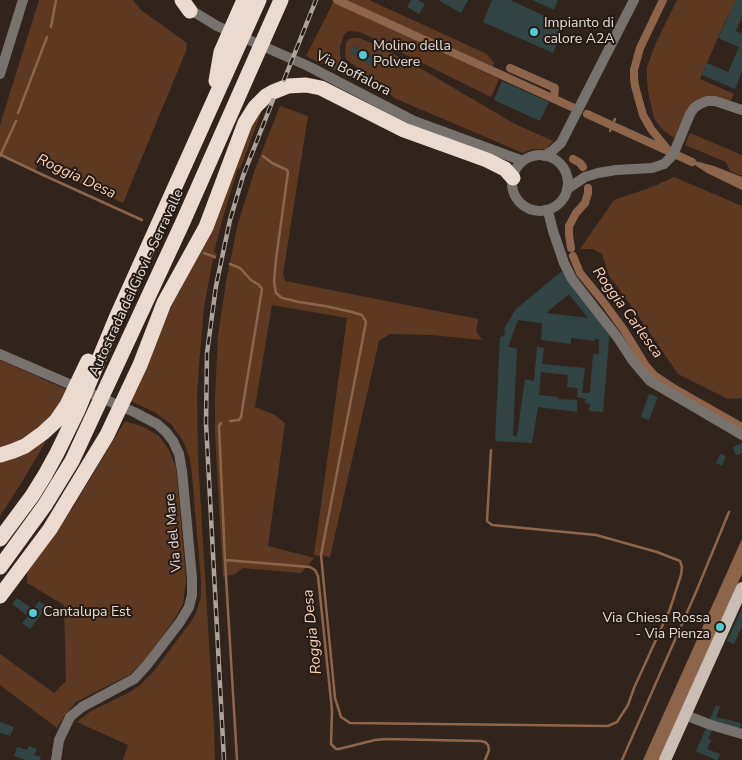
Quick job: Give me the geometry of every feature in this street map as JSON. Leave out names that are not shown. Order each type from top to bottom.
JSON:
[{"type":"highway","points":[[212,104],[221,52],[244,0]]},
{"type":"highway","name":"Autostrada dei Giovi - Serravalle","points":[[0,539],[32,496],[57,454],[259,0]]},
{"type":"highway","name":"Autostrada dei Giovi - Serravalle","points":[[0,567],[45,505],[72,461],[182,224],[281,0]]},
{"type":"highway","points":[[7,594],[17,581],[26,561],[50,529],[107,435],[140,365],[164,303],[206,227],[245,123],[254,107],[266,96],[288,86],[306,85],[321,88],[404,130],[487,160],[505,169],[513,178]]},
{"type":"highway","points":[[151,334],[182,224]]},
{"type":"highway","points":[[0,455],[24,446],[43,433],[56,420],[67,405],[95,348],[116,318]]},
{"type":"main road","points":[[665,760],[742,588]]},
{"type":"street","points":[[0,74],[23,0]]},
{"type":"street","name":"Via Boffalora","points":[[175,0],[186,5],[217,26],[308,66],[414,120],[523,161]]},
{"type":"street","points":[[544,156],[561,143],[634,0]]},
{"type":"street","points":[[567,189],[584,177],[598,173],[660,166],[670,159],[690,114],[700,104],[707,101],[715,101],[742,110]]},
{"type":"street","points":[[561,143],[562,166],[567,177],[567,189],[563,198],[553,208],[545,210],[532,210],[521,203],[514,191],[513,178],[516,168],[523,161],[533,156],[544,156],[553,158],[562,166]]},
{"type":"street","points":[[545,210],[549,215],[564,263],[572,280],[650,381],[742,435]]},
{"type":"street","name":"Via del Mare","points":[[0,354],[152,421],[166,432],[173,441],[179,454],[182,471],[192,578],[192,595],[189,607],[180,622],[134,679],[82,707],[70,717],[59,740],[56,760]]},
{"type":"street","points":[[685,715],[742,734]]},
{"type":"shaded area","points":[[39,0],[133,0],[141,10],[187,43],[186,51],[123,203],[38,164],[35,171],[0,155],[0,125]]},
{"type":"shaded area","points":[[342,0],[369,0],[487,54],[494,63],[492,68]]},
{"type":"shaded area","points":[[677,0],[736,1],[700,79],[734,94],[730,102],[687,110],[674,138],[662,129],[654,118],[648,91],[647,67],[655,45]]},
{"type":"shaded area","points":[[333,2],[499,79],[491,97],[360,32],[348,31],[344,35],[340,46],[342,63],[376,91],[306,56]]},
{"type":"shaded area","points":[[360,38],[413,64],[515,124],[553,141],[546,149],[532,149],[523,153],[394,98],[388,91],[347,60],[345,56],[346,43],[349,39]]},
{"type":"shaded area","points":[[280,106],[308,116],[283,274],[285,281],[478,319],[476,331],[482,340],[431,335],[390,334],[379,341],[330,557],[314,555],[347,318],[272,305],[255,407],[275,415],[285,423],[268,546],[314,558],[301,573],[243,568],[235,574],[223,577],[215,432],[218,335],[238,223],[255,169]]},
{"type":"shaded area","points":[[263,108],[240,169],[238,168],[214,252],[217,254],[215,259],[213,259],[204,308],[199,365],[197,397],[198,458],[215,760],[123,760],[128,745],[77,722],[91,711],[139,686],[154,671],[190,623],[196,613],[201,597],[190,459],[183,441],[172,425],[156,413],[129,400],[250,123]]},
{"type":"shaded area","points":[[690,133],[742,155],[742,176],[730,171],[726,162],[685,145]]},
{"type":"shaded area","points":[[684,158],[714,166],[742,177],[742,190],[707,173]]},
{"type":"shaded area","points":[[674,177],[742,206],[742,398],[728,399],[678,374],[609,276],[602,254],[593,249],[580,249],[614,200]]},
{"type":"shaded area","points":[[0,360],[70,391],[45,426],[0,451]]},
{"type":"shaded area","points":[[125,421],[144,427],[159,436],[169,450],[176,467],[186,580],[183,604],[147,658],[129,675],[76,702],[57,728],[0,685],[0,654],[54,693],[66,681],[64,605],[27,583],[27,573],[31,561],[72,509]]},
{"type":"shaded area","points":[[45,440],[45,443],[0,516],[0,461]]},
{"type":"shaded area","points":[[742,539],[742,574],[659,760],[643,760]]},
{"type":"building","points":[[411,0],[418,0],[425,4],[419,14],[407,7]]},
{"type":"building","points":[[438,0],[468,0],[461,13]]},
{"type":"building","name":"Impianto di calore A2A","points":[[492,0],[510,0],[564,25],[553,53],[483,22]]},
{"type":"building","points":[[532,0],[558,0],[554,10]]},
{"type":"building","points":[[736,0],[742,0],[742,17],[736,31],[742,34],[742,71],[735,89],[702,75],[707,63],[728,72],[739,47],[718,38]]},
{"type":"building","name":"Molino della Polvere","points":[[354,45],[376,58],[371,66],[349,52]]},
{"type":"building","points":[[502,81],[549,102],[540,121],[494,100]]},
{"type":"building","points":[[562,271],[610,329],[603,412],[589,411],[590,404],[585,403],[586,399],[577,397],[578,388],[567,387],[568,375],[541,372],[539,395],[577,400],[577,412],[538,407],[532,443],[495,441],[500,337],[504,336],[504,329],[515,310]],"holes":[[[569,294],[588,318],[546,313]],[[518,320],[542,323],[541,340],[571,344],[571,338],[594,341],[599,339],[599,354],[593,354],[590,393],[582,393],[585,368],[542,364],[544,348],[537,347],[534,381],[525,379],[517,436],[513,436],[517,348],[508,347]]]},
{"type":"building","points":[[649,394],[658,397],[649,420],[641,417]]},
{"type":"building","points":[[742,443],[742,453],[735,454],[733,447]]},
{"type":"building","points":[[720,454],[726,456],[722,466],[716,463]]},
{"type":"building","name":"Cantalupa Est","points":[[17,598],[33,609],[39,601],[47,607],[30,629],[22,623],[28,616],[12,604]]},
{"type":"building","points":[[742,608],[742,626],[734,644],[727,641]]},
{"type":"building","points":[[716,705],[720,707],[716,717],[741,723],[740,729],[709,721]]},
{"type":"building","points":[[0,722],[14,727],[10,736],[0,733]]},
{"type":"building","points":[[706,728],[712,730],[708,739],[711,740],[707,749],[720,754],[718,760],[696,751]]},
{"type":"building","points":[[29,746],[37,749],[34,755],[41,757],[40,760],[26,760],[14,756],[17,747],[27,750]]},
{"type":"waterway","name":"Roggia Desa","points":[[51,27],[56,0]]},
{"type":"waterway","points":[[337,0],[574,108]]},
{"type":"waterway","points":[[663,0],[640,48],[634,70],[634,78],[643,115],[651,129],[668,150]]},
{"type":"waterway","name":"Roggia Desa","points":[[18,113],[47,37]]},
{"type":"waterway","points":[[510,68],[555,88],[554,99]]},
{"type":"waterway","points":[[587,114],[692,162]]},
{"type":"waterway","points":[[610,131],[615,119]]},
{"type":"waterway","name":"Roggia Desa","points":[[0,156],[16,121]]},
{"type":"waterway","name":"Roggia Desa","points":[[1,155],[142,220]]},
{"type":"waterway","points":[[263,156],[288,172],[276,259],[274,282],[276,293],[282,298],[362,315],[366,322],[321,555],[335,698],[341,717],[350,723],[608,726],[617,722],[628,705],[670,609],[681,575],[682,567],[680,561],[657,552],[596,535],[492,525],[487,521],[491,450]]},
{"type":"waterway","name":"Roggia Carlesca","points":[[573,159],[583,167]]},
{"type":"waterway","name":"Roggia Carlesca","points":[[571,248],[569,226],[576,213],[585,203],[588,188]]},
{"type":"waterway","name":"Roggia Desa","points":[[204,253],[215,257]]},
{"type":"waterway","name":"Roggia Carlesca","points":[[573,256],[580,273],[624,330],[646,366],[654,375],[742,427]]},
{"type":"waterway","name":"Roggia Desa","points":[[230,264],[240,268],[262,289],[241,417],[239,420],[230,421]]},
{"type":"waterway","points":[[221,423],[219,426],[225,560],[237,760]]},
{"type":"waterway","name":"Roggia Carlesca","points":[[622,760],[729,512]]},
{"type":"waterway","name":"Roggia Desa","points":[[225,560],[310,567],[315,570],[318,576],[332,710],[331,744],[336,749],[385,739],[480,741],[488,745],[489,750],[485,760]]},
{"type":"railway","points":[[284,80],[316,0]]},
{"type":"railway","points":[[224,760],[206,423],[207,353],[216,286],[230,220],[243,176],[273,100]]},
{"type":"place","name":"Impianto di calore A2A","points":[[534,32]]},
{"type":"place","name":"Molino della Polvere","points":[[363,55]]},
{"type":"place","name":"Cantalupa Est","points":[[33,613]]},
{"type":"place","name":"Via Chiesa Rossa - Via Pienza","points":[[720,627]]}]
